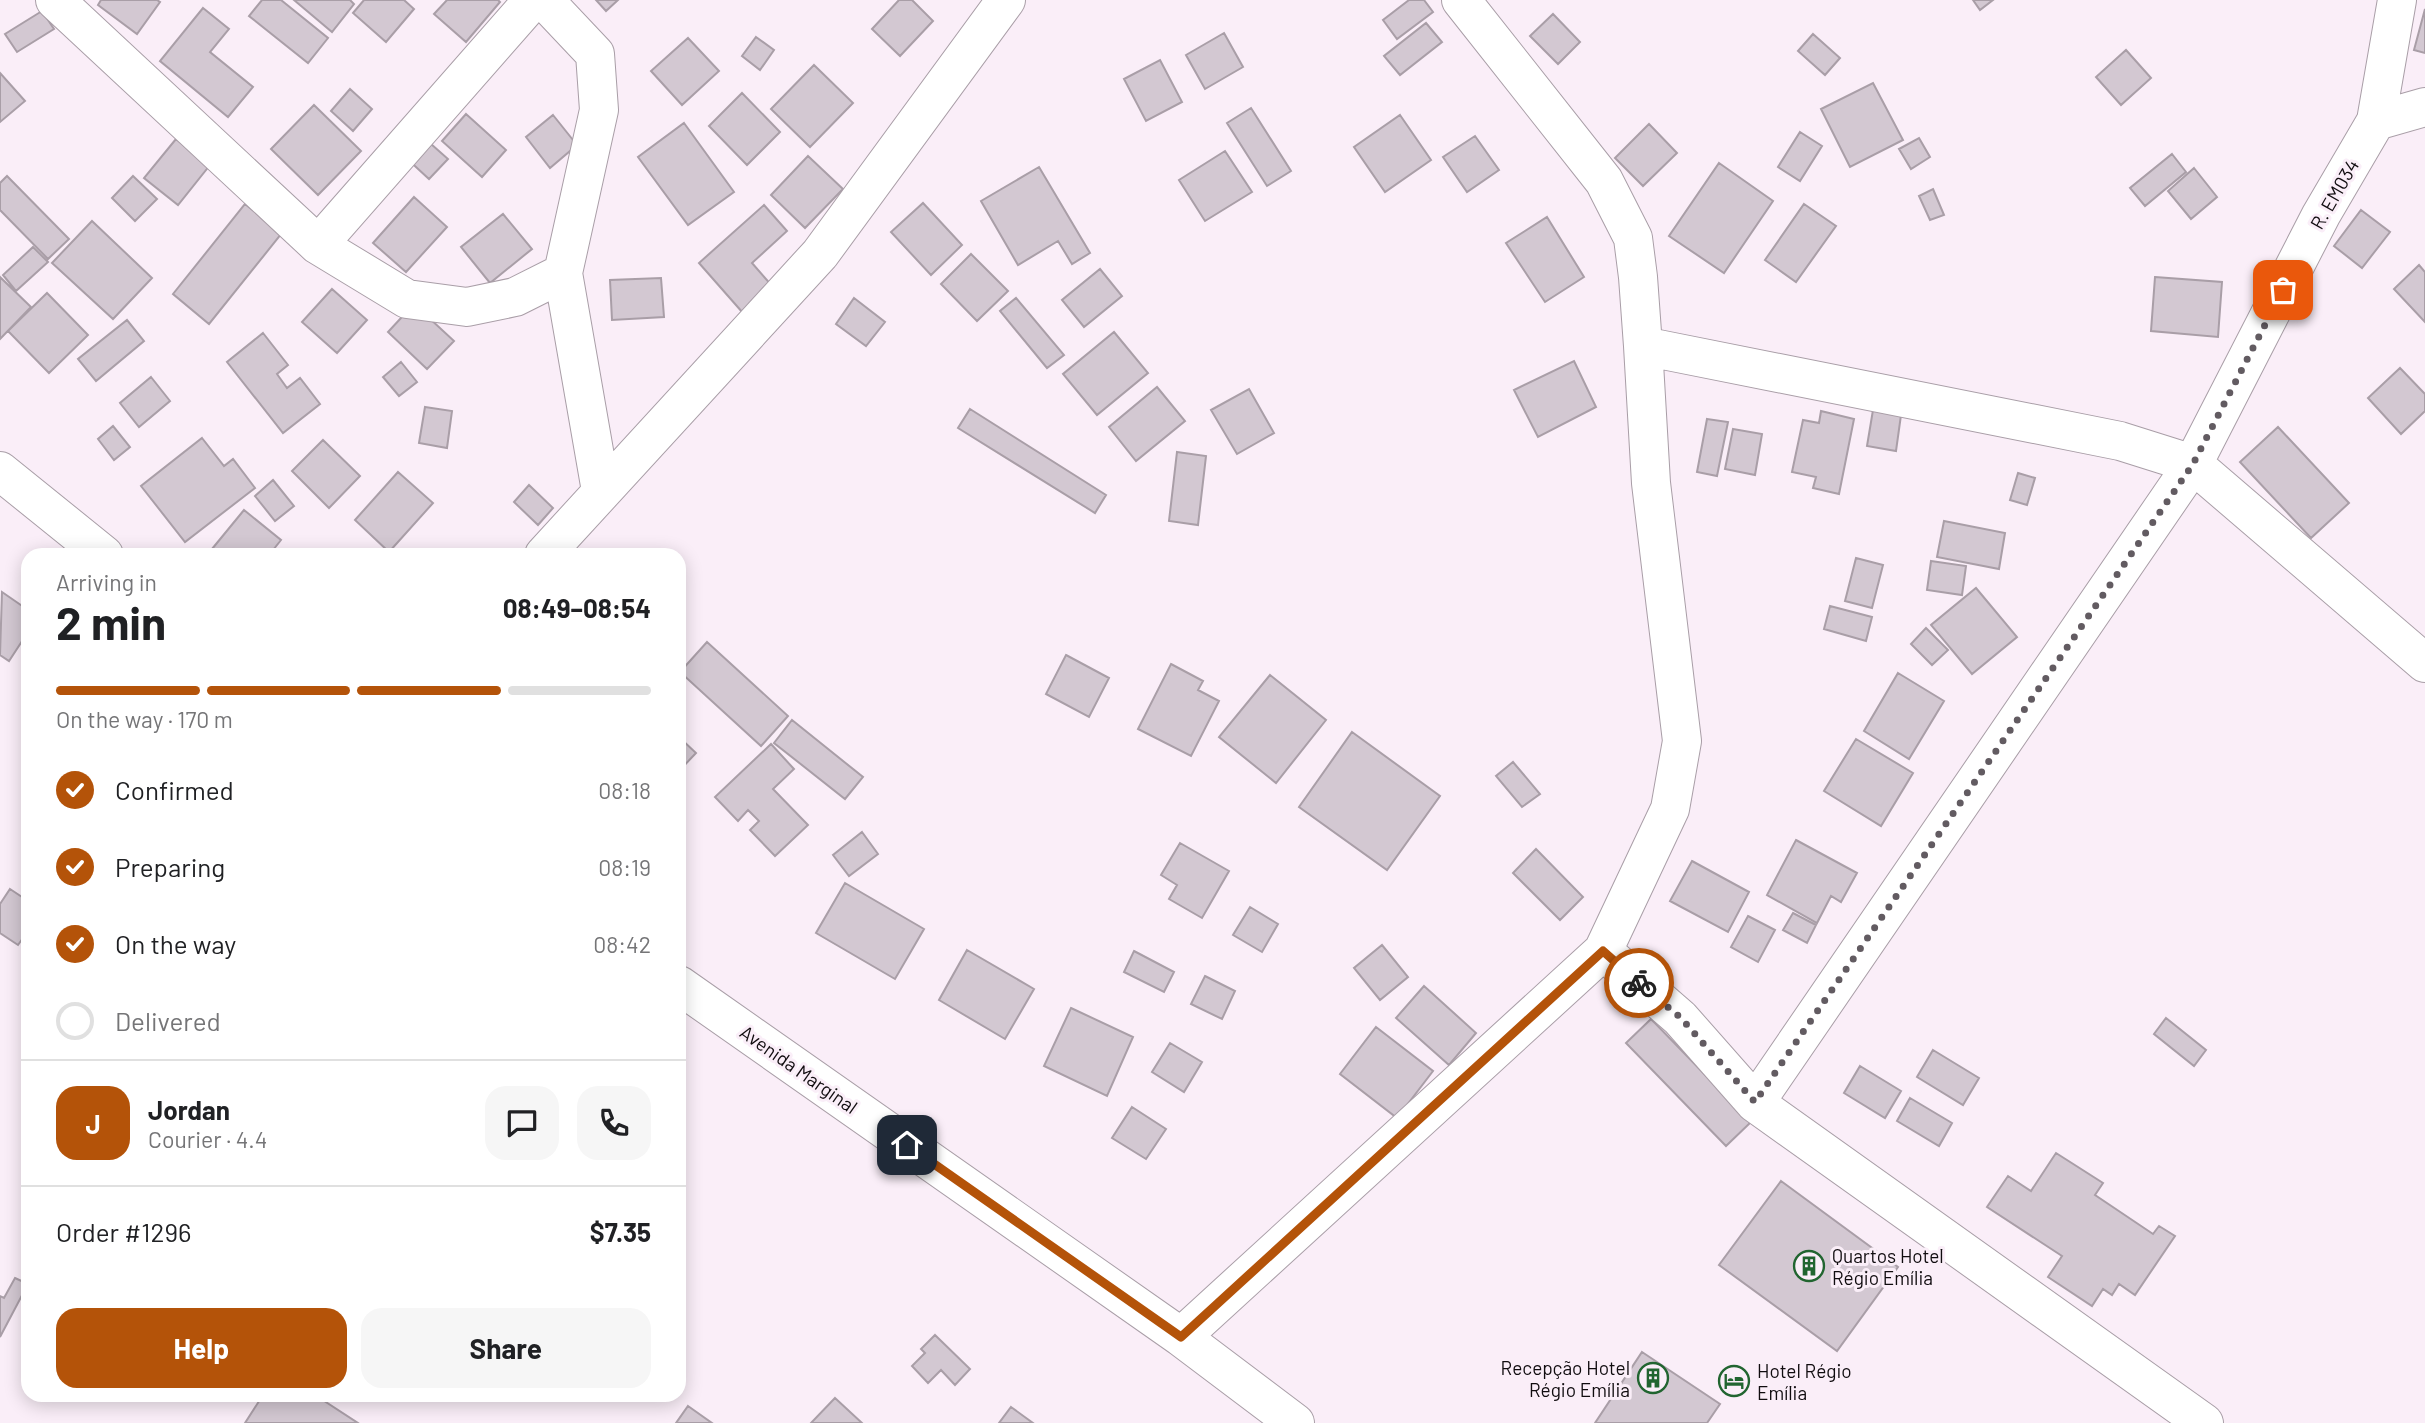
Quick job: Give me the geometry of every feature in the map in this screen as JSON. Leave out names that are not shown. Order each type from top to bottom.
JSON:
[{"type":"street","points":[[55,0],[318,245],[407,299],[467,307],[515,297],[563,273]]},
{"type":"street","points":[[318,245],[533,0]]},
{"type":"street","points":[[544,0],[595,54],[599,110],[563,273],[601,491]]},
{"type":"street","points":[[550,548],[820,254],[1006,0]]},
{"type":"street","points":[[1181,1337],[1603,951],[1670,809],[1682,741],[1651,483],[1638,277],[1633,238],[1604,181],[1461,0]]},
{"type":"street","points":[[2397,0],[2376,121],[2425,107]]},
{"type":"street","name":"R. EM034","points":[[1755,1102],[2193,464],[2321,215],[2376,121]]},
{"type":"street","points":[[1643,346],[2120,441],[2193,464],[2425,663]]},
{"type":"street","points":[[0,471],[95,548]]},
{"type":"street","points":[[2380,625],[2425,624]]},
{"type":"street","points":[[1603,951],[1680,1017],[1755,1102],[2204,1423]]},
{"type":"street","name":"Avenida Marginal","points":[[686,990],[1181,1337],[1295,1423]]},
{"type":"building","points":[[101,0],[160,2],[137,34],[98,5]]},
{"type":"building","points":[[262,0],[281,0],[328,38],[308,63],[249,16]]},
{"type":"building","points":[[294,0],[350,0],[354,4],[332,32]]},
{"type":"building","points":[[364,0],[404,0],[414,9],[386,42],[353,13]]},
{"type":"building","points":[[447,0],[500,2],[466,42],[434,14]]},
{"type":"building","points":[[596,0],[618,0],[606,11]]},
{"type":"building","points":[[899,0],[912,0],[933,21],[900,56],[872,29]]},
{"type":"building","points":[[1409,0],[1424,0],[1433,12],[1397,39],[1383,20]]},
{"type":"building","points":[[1973,0],[1993,0],[1980,10]]},
{"type":"building","points":[[203,8],[229,29],[210,52],[253,87],[228,117],[160,61]]},
{"type":"building","points":[[2425,9],[2425,53],[2414,50]]},
{"type":"building","points":[[42,11],[54,29],[17,52],[5,34]]},
{"type":"building","points":[[1553,14],[1580,42],[1558,64],[1530,36]]},
{"type":"building","points":[[1426,23],[1442,42],[1400,75],[1384,56]]},
{"type":"building","points":[[1224,33],[1243,67],[1205,89],[1186,55]]},
{"type":"building","points":[[1813,34],[1840,58],[1825,75],[1798,51]]},
{"type":"building","points":[[756,37],[774,50],[760,70],[742,56]]},
{"type":"building","points":[[688,38],[719,71],[682,105],[651,71]]},
{"type":"building","points":[[2126,50],[2151,78],[2121,105],[2096,77]]},
{"type":"building","points":[[1160,60],[1182,102],[1146,121],[1124,79]]},
{"type":"building","points":[[814,65],[853,103],[810,147],[771,109]]},
{"type":"building","points":[[0,73],[25,101],[0,122]]},
{"type":"building","points":[[1873,83],[1903,140],[1850,167],[1821,109]]},
{"type":"building","points":[[350,89],[372,109],[353,131],[331,111]]},
{"type":"building","points":[[742,93],[780,132],[747,165],[709,126]]},
{"type":"building","points":[[314,105],[361,151],[318,195],[271,149]]},
{"type":"building","points":[[1251,108],[1291,171],[1267,186],[1227,123]]},
{"type":"building","points":[[466,114],[506,150],[482,177],[442,141]]},
{"type":"building","points":[[553,115],[577,145],[550,168],[526,137]]},
{"type":"building","points":[[1400,115],[1431,160],[1385,192],[1354,147]]},
{"type":"building","points":[[684,123],[734,192],[688,225],[638,157]]},
{"type":"building","points":[[1649,124],[1677,153],[1643,186],[1615,158]]},
{"type":"building","points":[[1800,132],[1822,146],[1800,181],[1778,167]]},
{"type":"building","points":[[422,136],[448,159],[429,179],[404,156]]},
{"type":"building","points":[[1475,136],[1499,170],[1467,192],[1443,157]]},
{"type":"building","points":[[1919,138],[1930,157],[1911,169],[1899,149]]},
{"type":"building","points":[[176,139],[210,165],[178,205],[144,178]]},
{"type":"building","points":[[1225,151],[1252,192],[1205,221],[1179,180]]},
{"type":"building","points":[[2172,154],[2186,172],[2145,206],[2130,188]]},
{"type":"building","points":[[808,156],[843,189],[805,228],[771,195]]},
{"type":"building","points":[[1719,163],[1773,201],[1724,273],[1669,236]]},
{"type":"building","points":[[1039,167],[1090,253],[1072,264],[1058,241],[1018,265],[981,201]]},
{"type":"building","points":[[2194,168],[2217,197],[2191,219],[2168,191]]},
{"type":"building","points":[[7,176],[69,239],[48,259],[0,210],[0,183]]},
{"type":"building","points":[[133,176],[157,199],[135,221],[112,198]]},
{"type":"building","points":[[1933,189],[1944,215],[1930,220],[1919,196]]},
{"type":"building","points":[[414,197],[447,227],[406,272],[373,243]]},
{"type":"building","points":[[923,203],[962,245],[931,275],[891,232]]},
{"type":"building","points":[[245,204],[282,233],[209,324],[173,294]]},
{"type":"building","points":[[1804,204],[1836,226],[1796,282],[1765,260]]},
{"type":"building","points":[[764,205],[787,231],[752,263],[773,287],[743,313],[699,263]]},
{"type":"building","points":[[2361,210],[2390,232],[2362,268],[2334,246]]},
{"type":"building","points":[[503,214],[532,249],[490,283],[461,247]]},
{"type":"building","points":[[1547,217],[1584,277],[1545,302],[1506,243]]},
{"type":"building","points":[[92,221],[152,278],[113,319],[52,263]]},
{"type":"building","points":[[33,247],[48,262],[16,291],[3,275]]},
{"type":"building","points":[[971,254],[1008,291],[977,321],[941,284]]},
{"type":"building","points":[[2419,265],[2425,272],[2425,322],[2394,289]]},
{"type":"building","points":[[1100,269],[1122,296],[1084,327],[1062,300]]},
{"type":"building","points":[[0,277],[31,307],[0,339]]},
{"type":"building","points":[[2155,277],[2222,282],[2218,337],[2151,331]]},
{"type":"building","points":[[661,278],[664,317],[612,320],[610,280]]},
{"type":"building","points":[[332,289],[367,320],[337,353],[302,322]]},
{"type":"building","points":[[47,293],[88,335],[49,373],[8,331]]},
{"type":"building","points":[[854,298],[885,322],[866,346],[836,324]]},
{"type":"building","points":[[1016,298],[1064,355],[1047,368],[1000,311]]},
{"type":"building","points":[[414,304],[454,341],[427,369],[388,332]]},
{"type":"building","points":[[127,320],[144,341],[96,381],[78,359]]},
{"type":"building","points":[[1114,332],[1148,373],[1097,415],[1063,374]]},
{"type":"building","points":[[263,333],[288,365],[277,374],[287,388],[300,378],[320,404],[283,433],[227,362]]},
{"type":"building","points":[[1574,361],[1596,407],[1538,437],[1514,390]]},
{"type":"building","points":[[401,362],[417,382],[399,396],[383,377]]},
{"type":"building","points":[[2400,368],[2425,394],[2425,411],[2401,434],[2368,398]]},
{"type":"building","points":[[151,377],[170,401],[139,427],[120,403]]},
{"type":"building","points":[[1157,387],[1185,421],[1136,461],[1109,427]]},
{"type":"building","points":[[1249,389],[1274,433],[1237,454],[1211,410]]},
{"type":"building","points":[[425,407],[452,411],[447,448],[419,443]]},
{"type":"building","points":[[970,409],[1106,495],[1095,513],[958,428]]},
{"type":"building","points":[[1873,410],[1901,415],[1896,451],[1867,446]]},
{"type":"building","points":[[1821,411],[1854,419],[1839,494],[1813,488],[1816,477],[1792,472],[1803,420],[1819,423]]},
{"type":"building","points":[[1707,419],[1728,422],[1717,476],[1697,472]]},
{"type":"building","points":[[113,426],[130,447],[114,460],[98,439]]},
{"type":"building","points":[[2278,427],[2349,503],[2311,538],[2240,462]]},
{"type":"building","points":[[1733,429],[1762,434],[1755,475],[1725,469]]},
{"type":"building","points":[[202,438],[224,466],[233,459],[255,488],[185,542],[141,486]]},
{"type":"building","points":[[323,440],[360,476],[329,508],[292,471]]},
{"type":"building","points":[[1177,452],[1206,456],[1198,525],[1169,521]]},
{"type":"building","points":[[398,472],[433,503],[393,548],[385,548],[355,520]]},
{"type":"building","points":[[2018,473],[2035,478],[2027,505],[2010,500]]},
{"type":"building","points":[[273,480],[294,506],[275,521],[255,496]]},
{"type":"building","points":[[529,485],[553,508],[538,525],[514,502]]},
{"type":"building","points":[[244,510],[281,540],[275,548],[213,548]]},
{"type":"building","points":[[1944,521],[2005,533],[1999,569],[1937,557]]},
{"type":"building","points":[[1856,558],[1883,565],[1872,608],[1845,601]]},
{"type":"building","points":[[1931,561],[1966,566],[1962,595],[1927,590]]},
{"type":"building","points":[[1976,588],[2017,637],[1972,674],[1931,625]]},
{"type":"building","points":[[2,592],[21,605],[21,643],[9,661],[0,655]]},
{"type":"building","points":[[1830,606],[1872,617],[1866,641],[1824,629]]},
{"type":"building","points":[[1926,628],[1948,650],[1932,665],[1911,644]]},
{"type":"building","points":[[707,642],[788,716],[761,746],[686,677],[686,665]]},
{"type":"building","points":[[1066,655],[1109,678],[1089,717],[1046,694]]},
{"type":"building","points":[[1171,664],[1203,681],[1198,690],[1219,701],[1191,756],[1138,729]]},
{"type":"building","points":[[1898,673],[1944,701],[1909,759],[1864,731]]},
{"type":"building","points":[[1270,675],[1326,720],[1276,783],[1219,737]]},
{"type":"building","points":[[792,720],[863,777],[845,799],[774,743]]},
{"type":"building","points":[[1352,732],[1440,796],[1387,870],[1299,807]]},
{"type":"building","points":[[1856,739],[1913,773],[1881,826],[1824,791]]},
{"type":"building","points":[[686,744],[696,753],[686,764]]},
{"type":"building","points":[[771,744],[794,769],[773,789],[808,825],[775,856],[750,830],[759,821],[748,810],[738,821],[715,797]]},
{"type":"building","points":[[1513,762],[1540,794],[1522,807],[1496,776]]},
{"type":"building","points":[[862,832],[878,854],[849,876],[833,855]]},
{"type":"building","points":[[1796,840],[1857,873],[1841,902],[1831,896],[1817,923],[1767,895]]},
{"type":"building","points":[[1180,843],[1229,871],[1202,918],[1169,899],[1177,885],[1161,875]]},
{"type":"building","points":[[1536,849],[1583,897],[1560,920],[1513,873]]},
{"type":"building","points":[[1692,861],[1749,892],[1728,932],[1670,901]]},
{"type":"building","points":[[845,883],[924,929],[895,979],[816,933]]},
{"type":"building","points":[[10,889],[21,896],[21,941],[18,945],[0,933],[0,904]]},
{"type":"building","points":[[1250,907],[1278,924],[1262,952],[1233,935]]},
{"type":"building","points":[[1793,913],[1816,925],[1807,943],[1783,930]]},
{"type":"building","points":[[1748,916],[1775,930],[1758,962],[1731,947]]},
{"type":"building","points":[[1382,945],[1408,977],[1380,1000],[1354,968]]},
{"type":"building","points":[[967,950],[1034,989],[1005,1039],[939,1000]]},
{"type":"building","points":[[1134,951],[1174,972],[1164,992],[1124,972]]},
{"type":"building","points":[[1205,976],[1235,991],[1222,1019],[1191,1004]]},
{"type":"building","points":[[1424,986],[1476,1033],[1449,1065],[1396,1018]]},
{"type":"building","points":[[1071,1008],[1133,1037],[1107,1096],[1044,1066]]},
{"type":"building","points":[[2166,1018],[2206,1050],[2194,1066],[2154,1034]]},
{"type":"building","points":[[1651,1019],[1751,1122],[1726,1146],[1626,1043]]},
{"type":"building","points":[[1376,1027],[1433,1071],[1397,1118],[1340,1074]]},
{"type":"building","points":[[1170,1043],[1202,1062],[1184,1092],[1152,1072]]},
{"type":"building","points":[[1933,1050],[1979,1078],[1963,1105],[1917,1077]]},
{"type":"building","points":[[1860,1066],[1901,1091],[1885,1118],[1844,1093]]},
{"type":"building","points":[[1910,1098],[1952,1123],[1939,1146],[1897,1121]]},
{"type":"building","points":[[1132,1107],[1166,1129],[1146,1159],[1112,1138]]},
{"type":"building","points":[[2056,1153],[2103,1183],[2095,1195],[2153,1234],[2159,1226],[2175,1236],[2135,1295],[2119,1284],[2112,1295],[2103,1289],[2092,1306],[2048,1277],[2062,1256],[1987,1207],[2008,1176],[2031,1191]]},
{"type":"building","name":"Quartos Hotel Régio Emília","points":[[1781,1181],[1898,1267],[1837,1351],[1719,1265]]},
{"type":"building","points":[[15,1278],[21,1281],[21,1297],[0,1337],[0,1296],[4,1298]]},
{"type":"building","points":[[935,1335],[970,1369],[955,1385],[941,1370],[928,1383],[912,1366],[925,1353],[921,1349]]},
{"type":"building","name":"Recepção Hotel Régio Emília","points":[[1642,1352],[1720,1404],[1707,1423],[1595,1423]]},
{"type":"building","points":[[835,1398],[862,1423],[811,1423]]},
{"type":"building","points":[[258,1402],[326,1402],[358,1423],[245,1423]]},
{"type":"building","points":[[688,1406],[712,1423],[676,1423]]},
{"type":"building","points":[[1011,1407],[1033,1423],[999,1423]]},
{"type":"way so far","points":[[1639,983],[1680,1017],[1755,1102],[2193,464],[2283,290]]},
{"type":"place","name":"Quartos Hotel Régio Emília","points":[[1809,1266]]},
{"type":"place","name":"Recepção Hotel Régio Emília","points":[[1653,1378]]},
{"type":"place","name":"Hotel Régio Emília","points":[[1734,1381]]},
{"type":"route","points":[[907,1145],[1181,1337],[1603,951],[1639,983]]}]
